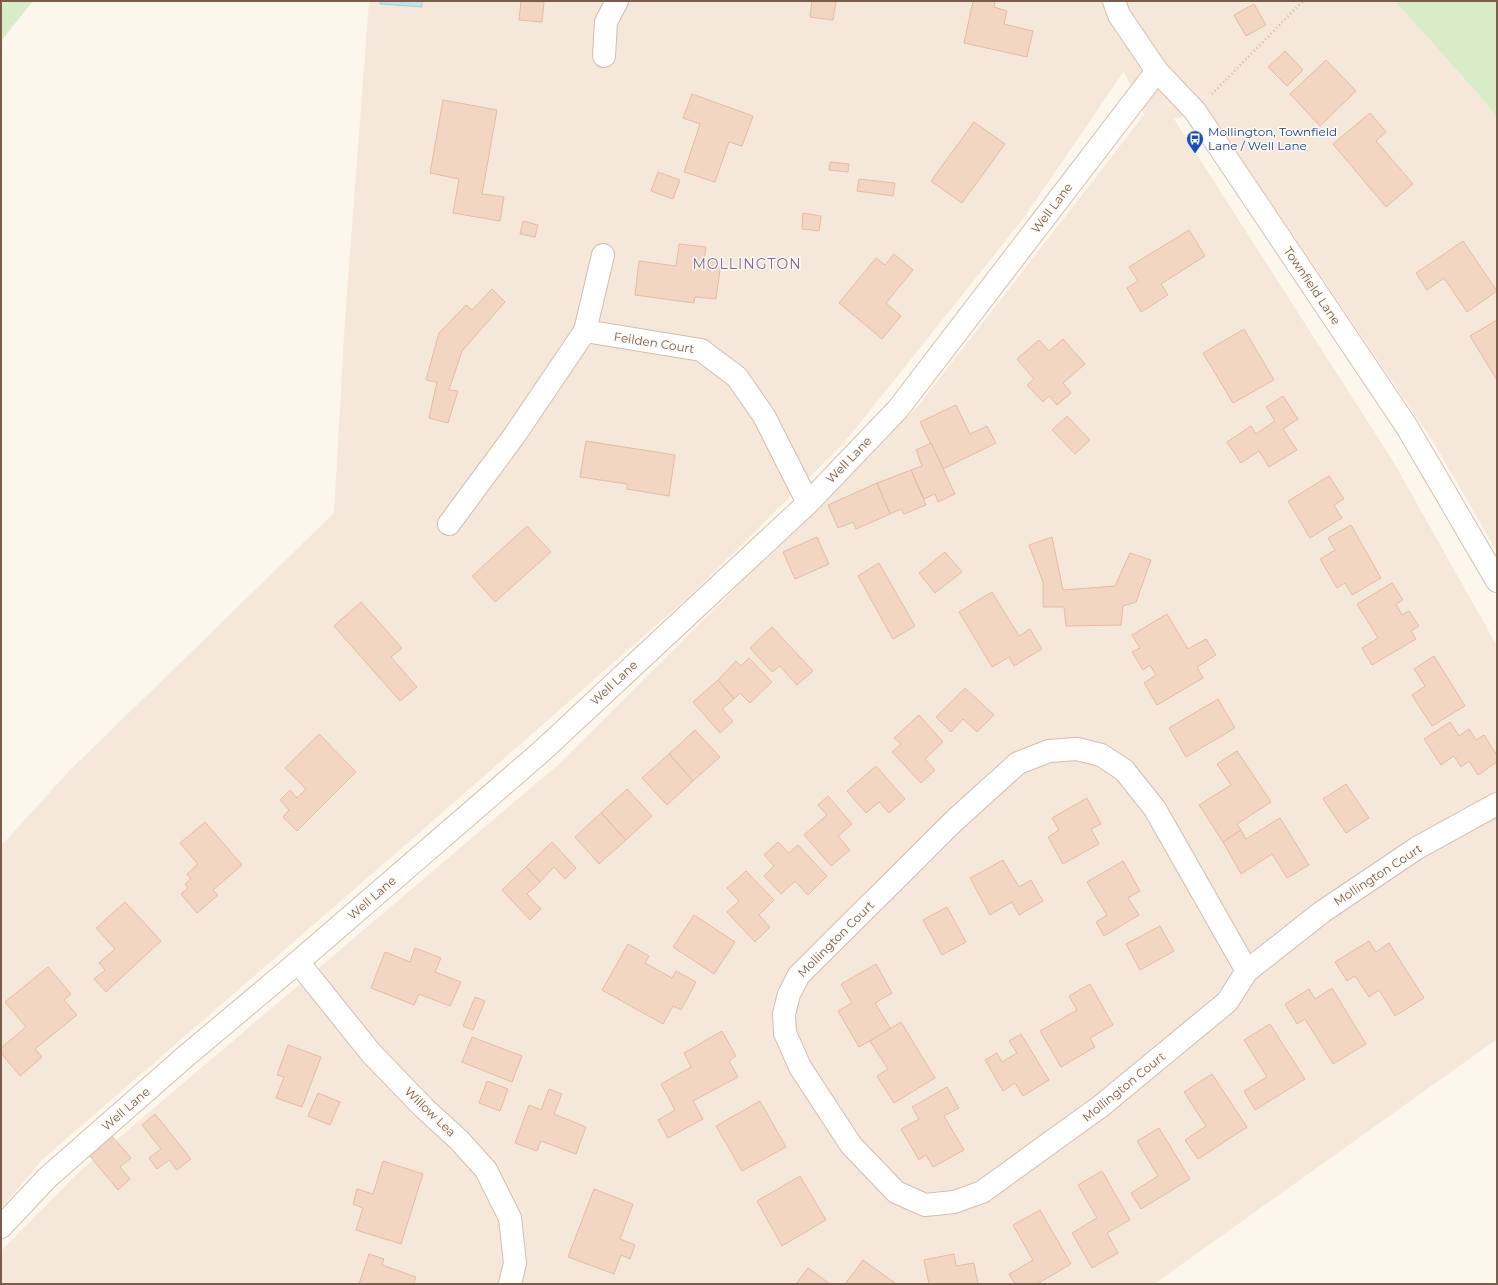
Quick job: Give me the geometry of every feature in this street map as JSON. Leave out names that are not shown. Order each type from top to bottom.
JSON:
[{"type":"street","points":[[604,56],[606,22],[617,1]]},
{"type":"street","name":"Townfield Lane","points":[[1114,1],[1119,15],[1157,71],[1194,112],[1407,427],[1497,581]]},
{"type":"street","name":"Well Lane","points":[[1,1227],[46,1178],[542,751],[808,503],[898,409],[1157,71]]},
{"type":"street","points":[[449,524],[514,436],[585,331],[604,255]]},
{"type":"street","name":"Feilden Court","points":[[585,331],[701,350],[737,377],[764,416],[808,503]]},
{"type":"street","name":"Mollington Court","points":[[1247,971],[1155,809],[1124,770],[1101,755],[1077,749],[1049,751],[1018,763],[956,820],[799,975],[789,994],[784,1014],[785,1033],[800,1067],[851,1145],[896,1192],[925,1205],[954,1202],[982,1192],[1101,1106],[1227,1002],[1247,971],[1322,912],[1417,848],[1497,804]]},
{"type":"street","name":"Willow Lea","points":[[298,962],[371,1053],[427,1111],[459,1140],[486,1170],[510,1218],[515,1263],[510,1284]]},
{"type":"path","points":[[1194,112],[1303,1]]},
{"type":"shaded area","points":[[369,1],[1395,1],[1488,105],[1497,119],[1497,552],[1434,443],[1209,111],[1174,119],[1393,461],[1497,646],[1497,1039],[1154,1284],[1,1284],[1,1251],[81,1170],[559,764],[918,406],[1144,115],[1124,71],[1023,219],[844,443],[693,593],[42,1160],[1,1209],[1,846],[70,770],[334,513],[345,319]]},
{"type":"green space","points":[[1,1],[33,1],[1,41]]},
{"type":"green space","points":[[1395,1],[1497,1],[1497,119],[1488,105]]},
{"type":"water","points":[[381,1],[422,1],[422,7],[380,4]]},
{"type":"building","points":[[521,1],[544,2],[542,22],[519,20]]},
{"type":"building","points":[[812,1],[836,1],[833,20],[810,17]]},
{"type":"building","points":[[973,1],[995,1],[994,7],[1007,11],[1004,24],[1033,31],[1027,57],[964,43]]},
{"type":"building","points":[[1254,4],[1266,25],[1246,36],[1234,15]]},
{"type":"building","points":[[1285,51],[1303,70],[1287,86],[1268,67]]},
{"type":"building","points":[[1326,60],[1356,91],[1320,126],[1290,94]]},
{"type":"building","points":[[692,94],[753,116],[742,146],[729,142],[715,182],[684,172],[700,124],[683,118]]},
{"type":"building","points":[[443,100],[497,110],[482,194],[504,197],[500,221],[453,213],[459,179],[430,173]]},
{"type":"building","points":[[1370,113],[1386,132],[1376,141],[1413,184],[1386,207],[1333,144]]},
{"type":"building","points":[[974,122],[1005,144],[962,203],[931,181]]},
{"type":"building","points":[[830,162],[849,164],[848,172],[829,170]]},
{"type":"building","points":[[658,172],[680,180],[673,199],[651,191]]},
{"type":"building","points":[[859,179],[895,183],[893,196],[857,191]]},
{"type":"building","points":[[803,213],[821,216],[819,231],[802,229]]},
{"type":"building","points":[[523,221],[538,225],[535,237],[520,234]]},
{"type":"building","points":[[1189,230],[1205,256],[1161,284],[1168,295],[1141,312],[1127,288],[1138,281],[1129,267]]},
{"type":"building","points":[[1463,241],[1497,291],[1467,312],[1444,278],[1427,290],[1416,273]]},
{"type":"building","points":[[679,244],[706,247],[704,260],[721,262],[716,299],[695,297],[694,303],[635,295],[639,261],[676,266]]},
{"type":"building","points":[[894,254],[913,270],[886,303],[901,316],[882,339],[839,303],[876,258],[885,265]]},
{"type":"building","points":[[492,289],[505,302],[462,351],[449,390],[458,391],[448,423],[429,418],[437,382],[426,380],[439,333],[466,305],[472,310]]},
{"type":"building","points":[[1497,320],[1497,380],[1470,336]]},
{"type":"building","points":[[1244,329],[1274,380],[1233,403],[1203,353]]},
{"type":"building","points":[[1063,339],[1085,364],[1063,383],[1071,393],[1057,405],[1049,396],[1043,402],[1027,385],[1034,379],[1017,359],[1039,340],[1049,351]]},
{"type":"building","points":[[1283,396],[1298,419],[1283,429],[1297,450],[1269,467],[1259,451],[1241,463],[1227,442],[1251,426],[1256,434],[1275,421],[1266,407]]},
{"type":"building","points":[[956,405],[970,434],[987,426],[996,443],[943,469],[920,422]]},
{"type":"building","points":[[1067,416],[1090,440],[1075,454],[1052,430]]},
{"type":"building","points":[[586,441],[675,455],[669,496],[627,489],[627,484],[580,477]]},
{"type":"building","points":[[931,443],[955,494],[938,502],[935,494],[924,499],[911,470],[922,466],[916,450]]},
{"type":"building","points":[[911,470],[926,505],[904,514],[901,509],[890,514],[877,483]]},
{"type":"building","points":[[1329,476],[1344,499],[1334,505],[1342,518],[1310,538],[1288,501]]},
{"type":"building","points":[[877,483],[890,514],[856,529],[853,522],[838,528],[828,505]]},
{"type":"building","points":[[1351,525],[1381,578],[1352,595],[1345,583],[1337,588],[1320,559],[1335,550],[1328,538]]},
{"type":"building","points":[[527,526],[551,552],[495,602],[472,576]]},
{"type":"building","points":[[817,537],[829,564],[795,579],[783,552]]},
{"type":"building","points":[[1052,537],[1063,590],[1115,586],[1130,553],[1151,560],[1136,602],[1123,606],[1121,625],[1066,626],[1064,607],[1043,607],[1043,582],[1029,545]]},
{"type":"building","points":[[945,552],[962,572],[935,593],[919,573]]},
{"type":"building","points":[[879,563],[915,626],[893,639],[858,576]]},
{"type":"building","points":[[1392,583],[1403,600],[1396,604],[1402,615],[1409,611],[1419,626],[1411,631],[1416,639],[1372,665],[1362,648],[1378,638],[1357,604]]},
{"type":"building","points":[[992,592],[1019,636],[1030,629],[1042,649],[1014,666],[1009,657],[992,667],[959,612]]},
{"type":"building","points":[[361,602],[402,648],[391,657],[417,687],[400,701],[334,626]]},
{"type":"building","points":[[1167,614],[1188,649],[1206,639],[1216,655],[1197,667],[1203,678],[1157,705],[1144,683],[1156,675],[1150,665],[1143,670],[1132,652],[1140,648],[1132,635]]},
{"type":"building","points":[[772,627],[813,671],[797,685],[780,666],[772,672],[750,648]]},
{"type":"building","points":[[1434,656],[1465,706],[1432,726],[1412,695],[1425,686],[1414,669]]},
{"type":"building","points":[[749,658],[772,682],[750,703],[740,693],[734,699],[718,680],[736,661],[741,666]]},
{"type":"building","points":[[718,680],[734,699],[722,709],[733,721],[720,733],[693,702]]},
{"type":"building","points":[[965,688],[994,715],[977,732],[963,719],[951,732],[936,717]]},
{"type":"building","points":[[1218,699],[1235,728],[1186,757],[1169,728]]},
{"type":"building","points":[[919,715],[943,742],[925,759],[935,770],[921,783],[892,752],[901,744],[894,738]]},
{"type":"building","points":[[1450,722],[1459,736],[1469,729],[1476,740],[1484,735],[1497,755],[1497,762],[1478,775],[1469,761],[1461,767],[1454,756],[1441,765],[1424,739]]},
{"type":"building","points":[[695,730],[720,757],[693,781],[669,754]]},
{"type":"building","points":[[319,734],[356,772],[297,831],[283,817],[289,810],[280,800],[290,790],[297,798],[306,789],[285,768]]},
{"type":"building","points":[[1237,751],[1271,802],[1237,824],[1241,830],[1223,842],[1199,805],[1231,785],[1217,764]]},
{"type":"building","points":[[669,754],[693,781],[667,805],[642,778]]},
{"type":"building","points":[[876,766],[905,799],[889,813],[879,802],[866,813],[847,791]]},
{"type":"building","points":[[1346,784],[1369,818],[1346,833],[1323,799]]},
{"type":"building","points":[[627,789],[652,816],[626,840],[601,813]]},
{"type":"building","points":[[828,796],[852,824],[838,836],[850,850],[831,866],[804,835],[827,815],[818,805]]},
{"type":"building","points":[[1087,798],[1101,824],[1091,829],[1099,844],[1063,864],[1048,837],[1059,830],[1052,818]]},
{"type":"building","points":[[601,813],[626,840],[599,864],[575,837]]},
{"type":"building","points":[[1280,818],[1309,865],[1287,878],[1272,854],[1241,874],[1223,842],[1241,830],[1246,839]]},
{"type":"building","points":[[205,822],[242,865],[213,890],[218,895],[197,913],[181,894],[188,888],[185,884],[191,879],[187,874],[198,864],[180,843]]},
{"type":"building","points":[[552,842],[576,868],[565,879],[554,867],[540,882],[526,867]]},
{"type":"building","points":[[778,842],[789,853],[798,845],[827,876],[808,895],[795,881],[781,894],[764,876],[774,866],[764,855]]},
{"type":"building","points":[[1003,860],[1019,887],[1031,880],[1043,901],[1019,915],[1012,902],[990,915],[970,878]]},
{"type":"building","points":[[1123,861],[1140,891],[1128,898],[1139,915],[1104,936],[1096,922],[1107,915],[1087,882]]},
{"type":"building","points":[[526,867],[540,882],[527,894],[541,909],[530,920],[502,890]]},
{"type":"building","points":[[746,871],[774,900],[759,915],[770,927],[755,942],[727,912],[739,901],[727,888]]},
{"type":"building","points":[[125,902],[161,941],[106,992],[94,979],[105,970],[99,963],[115,949],[96,928]]},
{"type":"building","points":[[947,907],[966,942],[942,955],[923,920]]},
{"type":"building","points":[[694,915],[735,942],[714,974],[673,947]]},
{"type":"building","points":[[1160,926],[1174,951],[1140,970],[1126,944]]},
{"type":"building","points":[[1369,941],[1376,952],[1389,943],[1424,998],[1395,1016],[1379,990],[1369,997],[1355,976],[1347,981],[1335,962]]},
{"type":"building","points":[[628,944],[649,956],[645,963],[672,978],[676,971],[696,982],[681,1010],[673,1006],[663,1024],[602,990]]},
{"type":"building","points":[[415,948],[441,958],[435,972],[461,982],[450,1006],[419,994],[414,1005],[371,988],[385,952],[410,962]]},
{"type":"building","points":[[876,964],[892,993],[875,1003],[891,1029],[859,1047],[838,1011],[852,1003],[841,984]]},
{"type":"building","points":[[48,967],[71,994],[64,1000],[77,1015],[35,1049],[42,1057],[20,1076],[1,1053],[1,1048],[26,1027],[5,1002]]},
{"type":"building","points":[[1090,984],[1113,1025],[1090,1038],[1095,1047],[1061,1067],[1040,1031],[1077,1010],[1069,996]]},
{"type":"building","points":[[1332,988],[1366,1044],[1333,1064],[1305,1019],[1297,1024],[1285,1004],[1309,989],[1315,999]]},
{"type":"building","points":[[475,997],[485,1001],[473,1030],[463,1026]]},
{"type":"building","points":[[901,1022],[935,1078],[894,1103],[877,1076],[888,1069],[870,1041]]},
{"type":"building","points":[[1270,1024],[1305,1079],[1255,1110],[1244,1091],[1267,1077],[1244,1040]]},
{"type":"building","points":[[722,1031],[736,1056],[729,1061],[738,1077],[693,1101],[703,1119],[668,1138],[658,1120],[675,1110],[661,1084],[691,1067],[684,1053]]},
{"type":"building","points":[[1021,1034],[1049,1080],[1023,1096],[1015,1083],[1003,1091],[985,1060],[997,1053],[1002,1062],[1017,1053],[1009,1041]]},
{"type":"building","points":[[472,1037],[522,1056],[512,1082],[462,1062]]},
{"type":"building","points":[[288,1045],[321,1057],[302,1107],[276,1098],[284,1077],[277,1075]]},
{"type":"building","points":[[1212,1074],[1247,1127],[1198,1159],[1185,1140],[1206,1126],[1184,1092]]},
{"type":"building","points":[[487,1081],[508,1089],[500,1111],[479,1103]]},
{"type":"building","points":[[947,1087],[959,1108],[944,1116],[964,1150],[933,1167],[926,1155],[919,1160],[901,1129],[919,1119],[912,1107]]},
{"type":"building","points":[[549,1089],[562,1094],[554,1114],[586,1127],[576,1154],[541,1141],[537,1151],[515,1143],[529,1105],[541,1110]]},
{"type":"building","points":[[318,1093],[340,1102],[330,1125],[308,1116]]},
{"type":"building","points":[[760,1101],[786,1147],[742,1171],[716,1126]]},
{"type":"building","points":[[155,1114],[191,1159],[177,1170],[169,1160],[157,1169],[149,1158],[161,1149],[142,1125]]},
{"type":"building","points":[[1159,1128],[1190,1179],[1141,1209],[1131,1193],[1158,1176],[1137,1141]]},
{"type":"building","points":[[112,1136],[131,1158],[120,1167],[130,1179],[118,1190],[89,1155]]},
{"type":"building","points":[[383,1161],[423,1174],[401,1244],[356,1230],[363,1208],[353,1204],[357,1189],[373,1194]]},
{"type":"building","points":[[1102,1171],[1130,1220],[1107,1233],[1118,1253],[1092,1268],[1072,1233],[1097,1218],[1078,1185]]},
{"type":"building","points":[[800,1176],[826,1220],[782,1246],[757,1201]]},
{"type":"building","points":[[594,1189],[633,1204],[620,1239],[635,1245],[630,1259],[621,1255],[614,1274],[568,1257]]},
{"type":"building","points":[[1040,1210],[1071,1264],[1037,1284],[1015,1284],[1009,1274],[1033,1260],[1013,1225]]},
{"type":"building","points":[[369,1254],[384,1259],[382,1265],[416,1277],[413,1284],[359,1284]]},
{"type":"building","points":[[954,1254],[956,1266],[974,1263],[978,1284],[929,1284],[924,1260]]},
{"type":"building","points":[[863,1260],[895,1283],[845,1284]]},
{"type":"building","points":[[808,1268],[830,1284],[796,1284]]},
{"type":"place","name":"Mollington, Townfield Lane / Well Lane","points":[[1195,154]]},
{"type":"district","name":"MOLLINGTON","points":[[747,264]]}]
